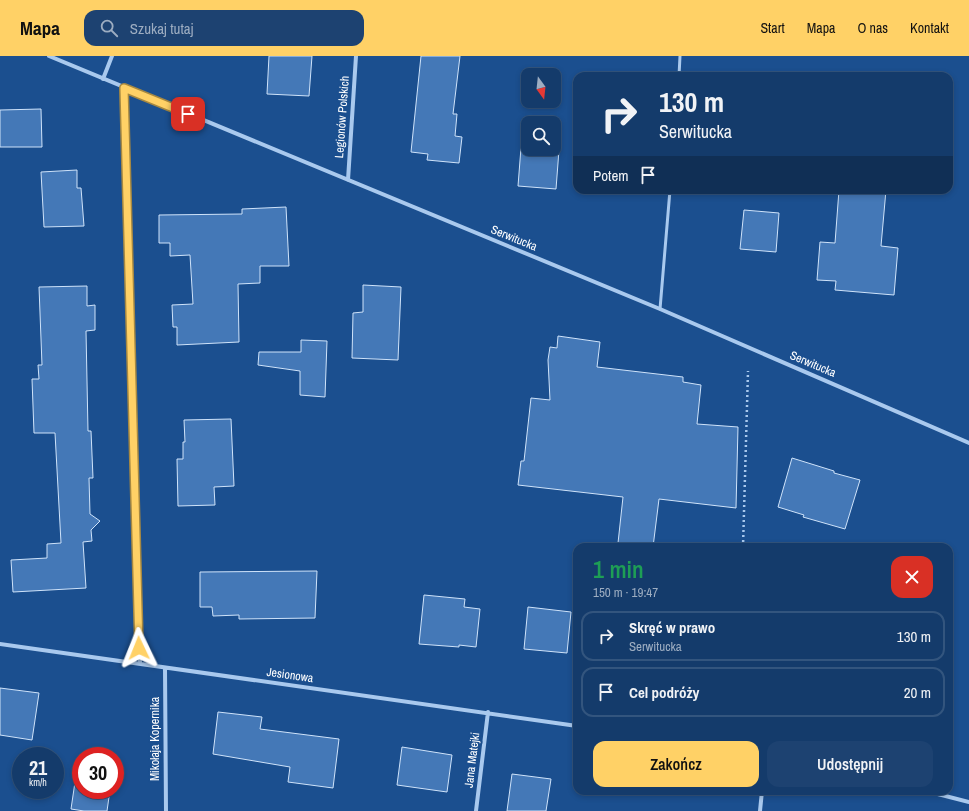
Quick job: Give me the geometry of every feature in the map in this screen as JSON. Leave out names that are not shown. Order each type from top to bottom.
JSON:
[{"type":"street","name":"Serwitucka","points":[[50,56],[124,88],[660,309],[969,443]]},
{"type":"street","points":[[103,79],[112,56]]},
{"type":"street","name":"Legionów Polskich","points":[[348,180],[356,56]]},
{"type":"street","points":[[124,88],[140,663]]},
{"type":"street","name":"Jesionowa","points":[[0,644],[488,712],[573,725]]},
{"type":"street","name":"Mikołaja Kopernika","points":[[165,668],[166,811]]},
{"type":"street","name":"Jana Matejki","points":[[476,811],[488,712]]},
{"type":"street","points":[[760,811],[762,795]]},
{"type":"street","points":[[942,795],[969,802]]},
{"type":"lane","points":[[679,72],[680,56]]},
{"type":"lane","points":[[660,309],[670,194]]},
{"type":"path","points":[[743,543],[748,371]]},
{"type":"building","points":[[269,56],[312,56],[309,96],[267,94]]},
{"type":"building","points":[[421,56],[460,56],[453,114],[457,114],[455,136],[462,137],[459,163],[427,160],[428,154],[411,152]]},
{"type":"building","points":[[41,109],[42,147],[0,147],[0,110]]},
{"type":"building","points":[[521,148],[521,156],[559,156],[556,189],[518,186]]},
{"type":"building","points":[[77,170],[77,188],[81,188],[84,226],[44,227],[41,172]]},
{"type":"building","points":[[839,194],[886,194],[881,246],[898,248],[894,295],[835,290],[836,281],[817,280],[820,242],[835,243]]},
{"type":"building","points":[[286,207],[289,266],[260,266],[260,283],[238,284],[239,342],[177,345],[177,327],[173,327],[172,305],[193,304],[190,255],[170,256],[170,243],[159,243],[159,215],[242,214],[242,209]]},
{"type":"building","points":[[744,210],[779,213],[776,252],[740,249]]},
{"type":"building","points":[[363,285],[401,287],[398,360],[352,358],[353,313],[363,312]]},
{"type":"building","points":[[87,286],[87,306],[95,305],[95,330],[86,331],[88,431],[91,431],[93,478],[89,478],[90,514],[100,521],[91,530],[92,541],[83,542],[86,588],[13,592],[11,560],[47,558],[47,544],[61,543],[55,433],[34,433],[32,379],[39,379],[38,365],[42,365],[39,287]]},
{"type":"building","points":[[558,336],[600,342],[597,367],[683,377],[683,382],[701,385],[697,424],[738,427],[736,508],[659,499],[654,543],[618,543],[623,497],[518,485],[521,461],[524,461],[531,398],[550,400],[548,360],[550,347],[557,348]]},
{"type":"building","points":[[301,340],[327,341],[325,397],[300,395],[300,371],[258,365],[259,352],[301,352]]},
{"type":"building","points":[[231,419],[234,486],[214,487],[215,505],[178,506],[177,459],[183,459],[183,442],[185,442],[184,420]]},
{"type":"building","points":[[792,458],[834,471],[834,473],[860,480],[845,529],[803,517],[804,515],[778,507]]},
{"type":"building","points":[[317,571],[315,618],[239,619],[239,615],[213,616],[212,607],[200,607],[200,572]]},
{"type":"building","points":[[424,595],[465,599],[464,607],[480,609],[476,647],[419,644]]},
{"type":"building","points":[[528,607],[571,612],[567,653],[524,649]]},
{"type":"building","points":[[0,688],[39,693],[32,740],[0,735]]},
{"type":"building","points":[[218,712],[262,717],[260,729],[339,739],[333,788],[288,782],[290,767],[213,754]]},
{"type":"building","points":[[402,747],[452,755],[447,792],[397,785]]},
{"type":"building","points":[[512,774],[551,779],[546,811],[507,811]]},
{"type":"building","points":[[72,799],[109,799],[107,811],[84,811],[71,809]]},
{"type":"route","points":[[139,648],[124,88],[188,114]]}]
